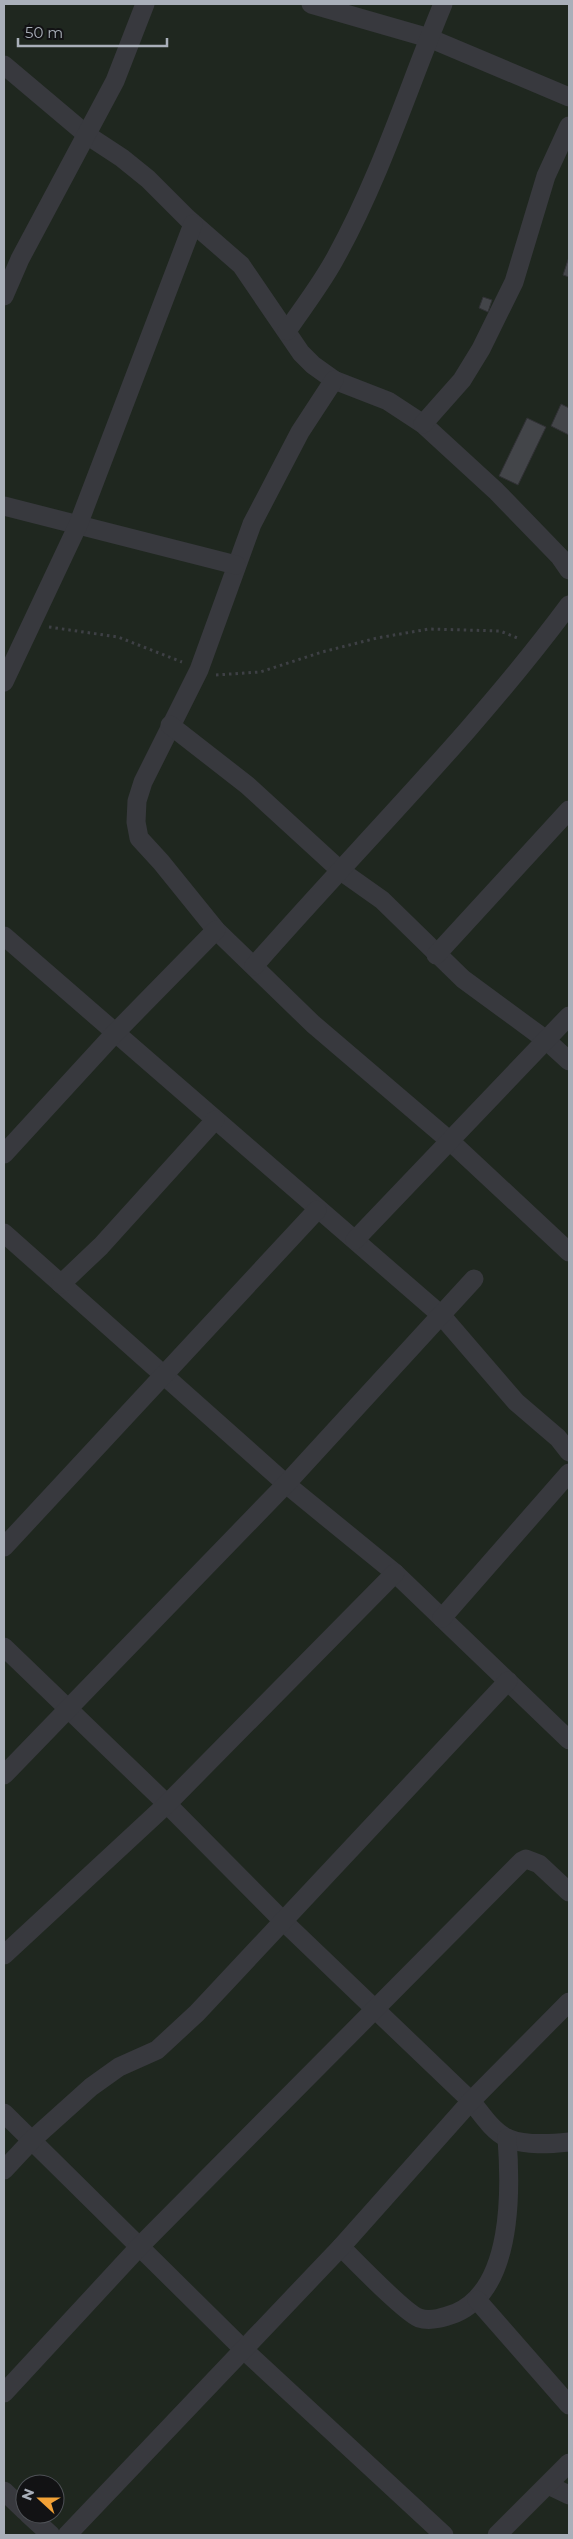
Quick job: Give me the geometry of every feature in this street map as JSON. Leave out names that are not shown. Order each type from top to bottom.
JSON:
[{"type":"street","points":[[4,296],[20,260],[115,81],[145,4]]},
{"type":"street","points":[[311,4],[429,38],[569,97]]},
{"type":"street","points":[[287,331],[336,257],[360,210],[378,171],[443,4]]},
{"type":"street","points":[[4,64],[86,135],[129,163],[193,224],[241,265],[301,353],[313,365],[334,380],[388,401],[423,424],[496,491],[560,557],[569,570]]},
{"type":"street","points":[[423,424],[462,380],[481,349],[514,282],[546,176],[569,126]]},
{"type":"street","points":[[4,682],[78,525],[193,224]]},
{"type":"street","points":[[334,380],[300,432],[252,524],[199,670],[143,782],[137,801],[136,822],[139,838],[216,930],[312,1024],[450,1141],[569,1252]]},
{"type":"street","points":[[4,506],[236,565]]},
{"type":"street","points":[[254,966],[314,898],[341,871],[539,646],[569,605]]},
{"type":"street","points":[[170,725],[247,785],[341,871],[382,900],[436,955],[463,979],[546,1040],[569,1061]]},
{"type":"street","points":[[436,955],[569,810]]},
{"type":"street","points":[[4,1154],[115,1033],[216,930]]},
{"type":"street","points":[[4,936],[441,1315],[516,1402],[558,1438],[569,1452]]},
{"type":"street","points":[[355,1240],[569,1016]]},
{"type":"street","points":[[61,1284],[101,1246],[215,1120]]},
{"type":"street","points":[[4,1547],[318,1210]]},
{"type":"street","points":[[4,1233],[162,1376],[286,1484],[396,1572],[508,1681],[565,1728]]},
{"type":"street","points":[[4,1775],[286,1484],[474,1278]]},
{"type":"street","points":[[442,1618],[569,1473]]},
{"type":"street","points":[[4,1954],[167,1804],[396,1572]]},
{"type":"street","points":[[4,1647],[67,1710],[167,1804],[283,1921],[472,2101],[495,2129],[507,2138],[535,2142],[569,2142]]},
{"type":"street","points":[[4,2170],[32,2140],[91,2087],[118,2067],[157,2050],[197,2013],[508,1681]]},
{"type":"street","points":[[4,2392],[140,2246],[522,1861],[526,1859],[535,1861],[569,1892]]},
{"type":"street","points":[[67,2535],[341,2247],[472,2101],[569,2002]]},
{"type":"street","points":[[4,2113],[244,2350],[444,2535]]},
{"type":"street","points":[[341,2247],[418,2318],[432,2320],[447,2316],[477,2300],[491,2278],[504,2238],[509,2173],[507,2138]]},
{"type":"street","points":[[477,2300],[569,2405]]},
{"type":"street","points":[[498,2535],[569,2463]]},
{"type":"street","points":[[548,2485],[569,2495]]},
{"type":"street","points":[[4,2491],[15,2501]]},
{"type":"street","points":[[39,2524],[51,2535]]},
{"type":"path","points":[[30,624],[118,637],[210,675],[260,672],[359,642],[429,629],[500,631],[539,646]]},
{"type":"shaded area","points":[[4,4],[569,4],[569,2535],[4,2535]]},
{"type":"building","points":[[569,257],[569,277],[563,275]]},
{"type":"building","points":[[483,297],[492,300],[488,312],[479,308]]},
{"type":"building","points":[[561,404],[569,408],[569,435],[551,426]]},
{"type":"building","points":[[527,418],[546,427],[518,485],[499,476]]}]
